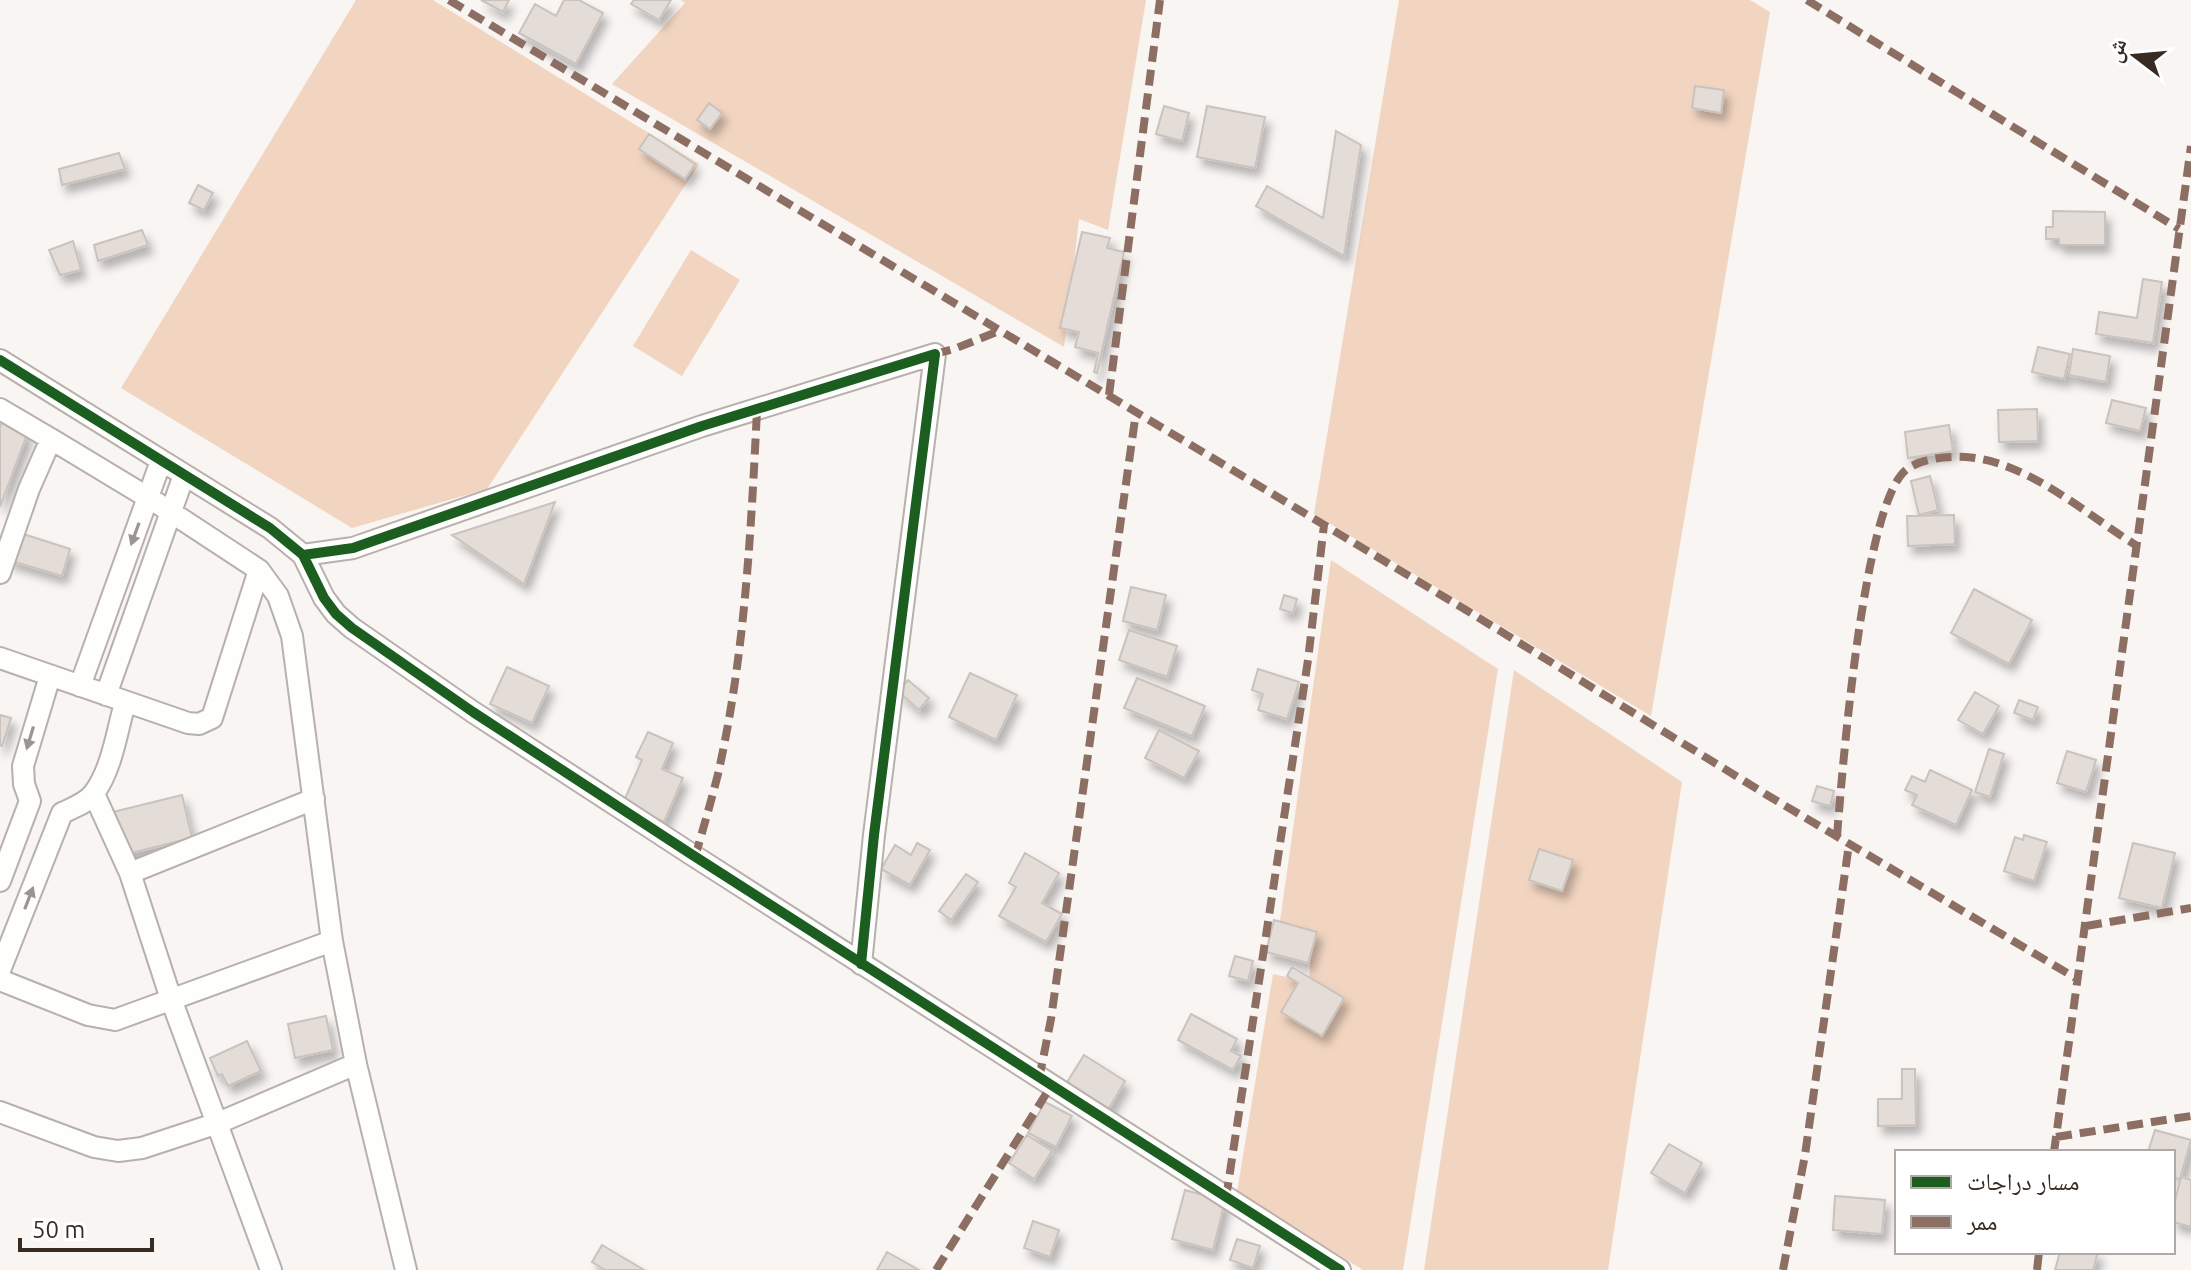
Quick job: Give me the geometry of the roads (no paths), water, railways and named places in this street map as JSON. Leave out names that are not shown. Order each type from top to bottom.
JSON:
[{"type":"street","points":[[303,555],[353,548],[702,426],[935,354],[874,835],[861,964]]},
{"type":"street","points":[[0,360],[270,528],[303,555],[324,598],[336,614],[473,712],[1340,1270]]},
{"type":"street","points":[[0,409],[169,511],[259,570],[278,596],[292,636],[332,941],[356,1064],[406,1270]]},
{"type":"street","points":[[0,573],[29,489],[51,439]]},
{"type":"street","points":[[80,686],[161,461]]},
{"type":"street","points":[[106,695],[184,475]]},
{"type":"street","points":[[0,658],[125,703],[199,724],[212,718],[259,570]]},
{"type":"street","points":[[0,881],[30,801],[24,784],[23,766],[50,676]]},
{"type":"street","points":[[0,970],[62,813],[94,794],[108,765],[125,703]]},
{"type":"street","points":[[94,794],[130,873],[171,999],[271,1270]]},
{"type":"street","points":[[130,873],[314,799]]},
{"type":"street","points":[[30,801],[62,813]]},
{"type":"street","points":[[0,980],[88,1015],[115,1020],[332,941]]},
{"type":"street","points":[[0,1112],[94,1147],[118,1151],[142,1148],[218,1123],[356,1064]]}]
